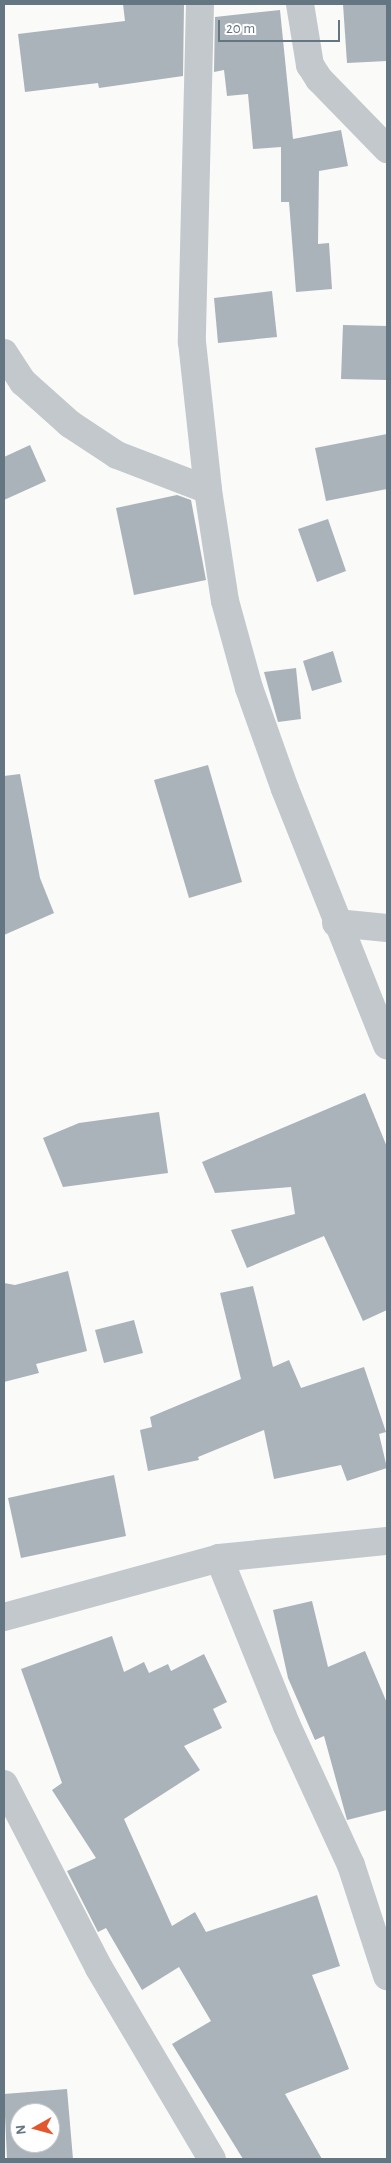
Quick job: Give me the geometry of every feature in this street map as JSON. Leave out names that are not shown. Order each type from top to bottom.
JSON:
[{"type":"street","points":[[200,4],[192,342],[208,490],[225,602],[249,688],[336,923],[387,1044]]},
{"type":"street","points":[[300,4],[310,65],[319,79],[387,149]]},
{"type":"street","points":[[4,354],[22,382],[70,424],[117,455],[208,490]]},
{"type":"street","points":[[336,923],[387,928]]},
{"type":"street","points":[[4,1617],[219,1558],[387,1541]]},
{"type":"street","points":[[219,1558],[287,1726],[351,1865],[387,1976]]},
{"type":"street","points":[[4,1784],[99,1968],[212,2159]]},
{"type":"building","points":[[123,4],[184,4],[183,76],[99,88],[98,83],[25,92],[18,34],[125,21]]},
{"type":"building","points":[[343,4],[387,4],[387,61],[347,63]]},
{"type":"building","points":[[280,10],[293,139],[341,130],[348,166],[319,171],[318,244],[329,243],[332,289],[296,292],[289,202],[281,202],[281,147],[253,149],[248,94],[227,96],[224,70],[214,72],[215,17]]},
{"type":"building","points":[[272,291],[277,337],[218,343],[214,298]]},
{"type":"building","points":[[343,325],[387,326],[387,380],[341,379]]},
{"type":"building","points":[[387,434],[387,489],[326,501],[315,448]]},
{"type":"building","points":[[30,445],[46,481],[4,500],[4,457]]},
{"type":"building","points":[[177,495],[191,500],[206,580],[134,595],[116,508]]},
{"type":"building","points":[[328,519],[346,571],[317,582],[298,529]]},
{"type":"building","points":[[333,651],[342,682],[312,691],[303,661]]},
{"type":"building","points":[[296,668],[301,719],[278,722],[264,672]]},
{"type":"building","points":[[208,765],[242,882],[189,898],[154,780]]},
{"type":"building","points":[[20,774],[40,878],[54,913],[4,935],[4,776]]},
{"type":"building","points":[[365,1093],[387,1147],[387,1310],[363,1321],[324,1236],[247,1268],[231,1230],[295,1214],[291,1187],[215,1193],[202,1162]]},
{"type":"building","points":[[159,1112],[168,1173],[63,1187],[43,1138],[79,1123]]},
{"type":"building","points":[[68,1271],[87,1351],[36,1364],[39,1373],[4,1382],[4,1283],[15,1285]]},
{"type":"building","points":[[253,1286],[273,1367],[289,1360],[301,1388],[364,1367],[386,1432],[379,1434],[387,1468],[347,1481],[341,1465],[274,1479],[264,1430],[198,1457],[199,1460],[148,1471],[140,1430],[152,1427],[150,1417],[241,1379],[220,1293]]},
{"type":"building","points":[[134,1320],[143,1353],[104,1363],[95,1330]]},
{"type":"building","points":[[114,1475],[126,1536],[21,1558],[8,1498]]},
{"type":"building","points":[[312,1601],[328,1667],[365,1651],[387,1703],[387,1810],[347,1820],[324,1736],[315,1740],[288,1678],[273,1610]]},
{"type":"building","points":[[112,1636],[124,1672],[144,1662],[149,1673],[168,1664],[171,1671],[204,1654],[227,1702],[213,1709],[222,1728],[184,1746],[200,1770],[124,1819],[172,1926],[195,1912],[206,1932],[317,1895],[340,1966],[312,1975],[349,2069],[285,2094],[322,2159],[243,2159],[172,2044],[211,2021],[179,1967],[142,1990],[106,1928],[98,1932],[67,1871],[96,1858],[52,1790],[62,1783],[21,1669]]},
{"type":"building","points":[[67,2089],[73,2159],[7,2159],[4,2094]]}]
